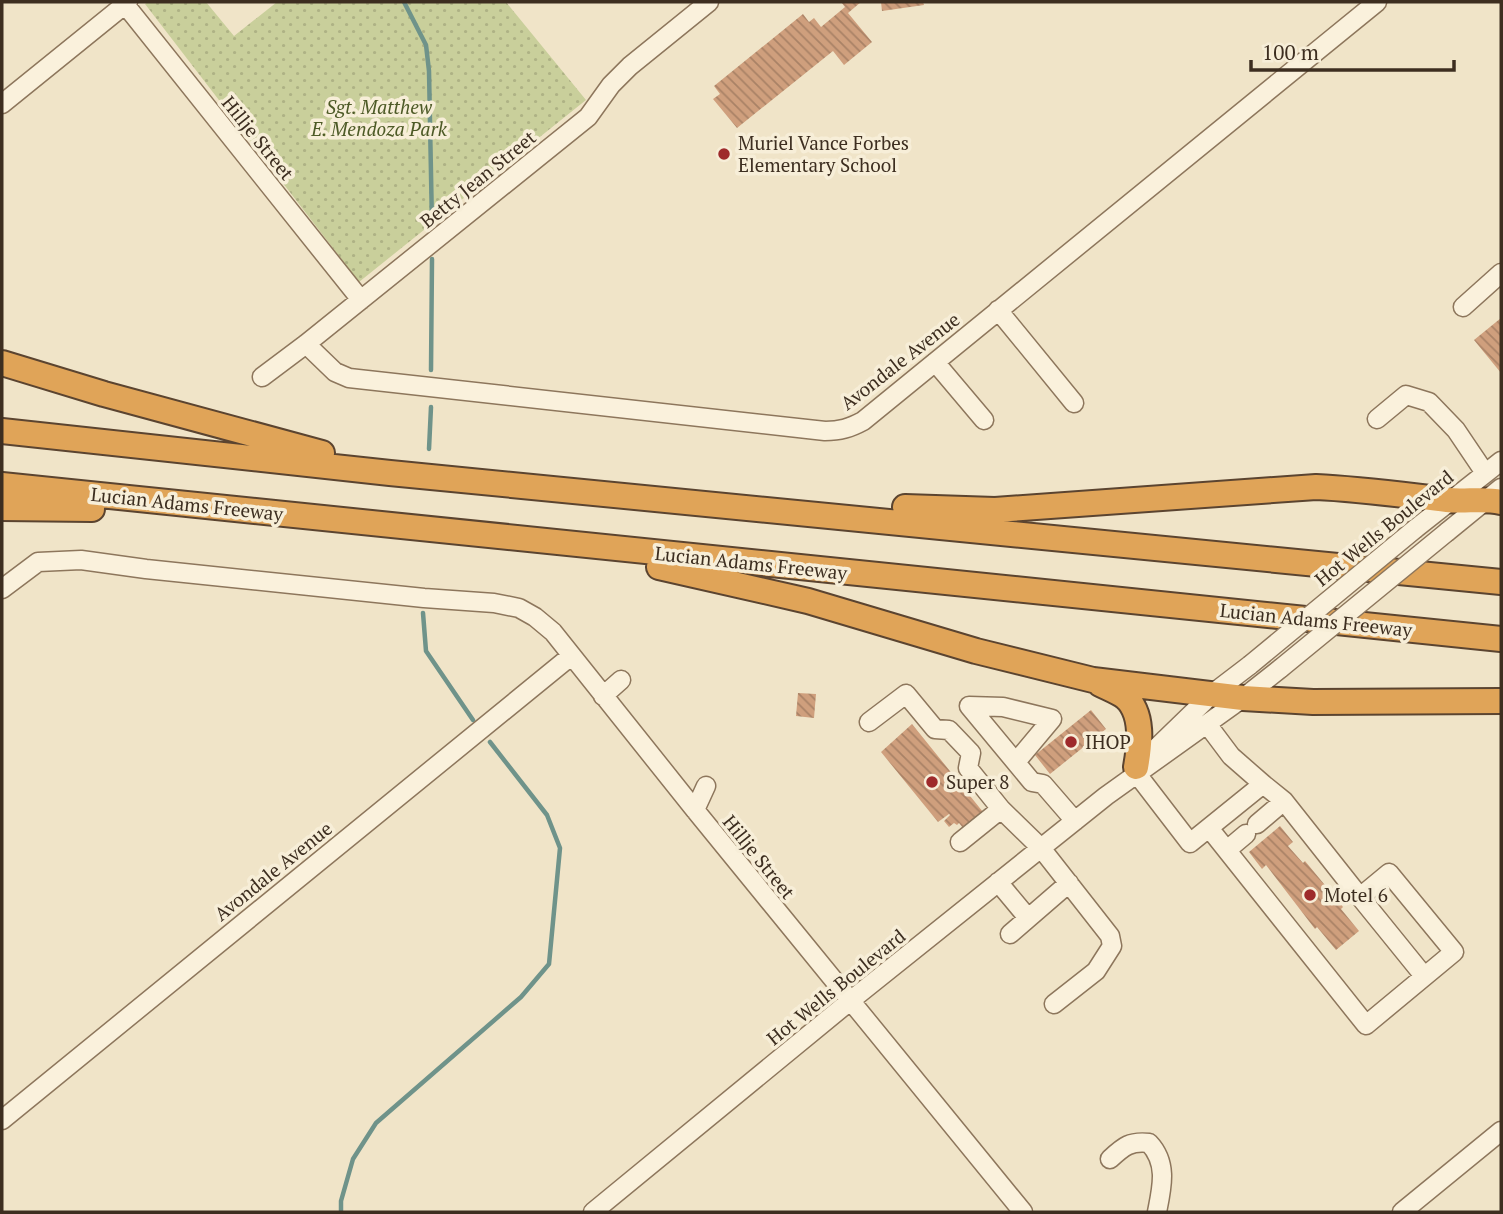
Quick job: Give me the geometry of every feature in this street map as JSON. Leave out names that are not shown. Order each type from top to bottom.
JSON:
[{"type":"highway","points":[[2,363],[390,473]]},
{"type":"highway","points":[[2,431],[390,473],[1501,582]]},
{"type":"highway","name":"Lucian Adams Freeway","points":[[2,485],[1501,639]]},
{"type":"highway","points":[[660,498],[995,510],[1316,487],[1450,500],[1497,496]]},
{"type":"highway","points":[[2,509],[97,509],[313,517]]},
{"type":"highway","points":[[539,541],[808,601],[976,652],[1093,680],[1243,698],[1313,702],[1501,701]]},
{"type":"highway","points":[[1093,680],[1126,698],[1136,713],[1139,751],[1136,771]]},
{"type":"street","name":"Betty Jean Street","points":[[262,377],[588,117],[611,85],[630,66],[709,2]]},
{"type":"street","name":"Avondale Avenue","points":[[306,344],[335,372],[349,378],[840,431],[863,421],[1377,2]]},
{"type":"street","name":"Hillje Street","points":[[125,3],[361,300]]},
{"type":"street","points":[[2,104],[125,3]]},
{"type":"street","points":[[1463,307],[1501,273]]},
{"type":"street","points":[[998,310],[1074,403]]},
{"type":"street","points":[[935,362],[984,420]]},
{"type":"street","points":[[1377,419],[1406,396],[1429,402],[1456,430],[1485,473]]},
{"type":"street","name":"Hot Wells Boulevard","points":[[593,1212],[1106,796],[1136,771],[1212,694],[1501,461]]},
{"type":"street","name":"Hot Wells Boulevard","points":[[1136,771],[1243,698],[1447,533],[1497,496]]},
{"type":"street","name":"Hillje Street","points":[[2,589],[38,562],[81,560],[424,598],[494,603],[519,608],[535,617],[553,632],[1023,1212]]},
{"type":"street","name":"Avondale Avenue","points":[[2,1120],[571,656]]},
{"type":"street","points":[[603,696],[621,680]]},
{"type":"street","points":[[869,722],[906,694],[935,729],[949,730],[971,752],[968,768],[1002,809],[1041,848],[1110,936],[1112,946],[1096,971],[1054,1004]]},
{"type":"street","points":[[1207,724],[1231,756],[1284,801],[1424,976]]},
{"type":"street","points":[[1016,762],[1032,782],[1043,784],[1075,821]]},
{"type":"street","points":[[1136,771],[1191,843],[1263,784]]},
{"type":"street","points":[[695,810],[706,786]]},
{"type":"street","points":[[1227,850],[1284,801]]},
{"type":"street","points":[[960,842],[1002,809]]},
{"type":"street","points":[[1209,828],[1366,1025],[1454,952],[1389,873],[1360,897]]},
{"type":"street","points":[[998,882],[1028,918]]},
{"type":"street","points":[[1010,934],[1069,883]]},
{"type":"street","points":[[1402,1212],[1501,1131]]},
{"type":"street","points":[[1110,1159],[1126,1143],[1135,1141],[1149,1143],[1159,1153],[1163,1175],[1157,1212]]},
{"type":"green space","name":"Sgt. Matthew E. Mendoza Park","points":[[206,2],[234,36],[277,2],[506,2],[586,100],[359,282],[145,4]]},
{"type":"building","points":[[841,2],[861,2],[848,13],[872,42],[844,65],[833,51],[737,128],[713,99],[720,94],[714,86],[803,14],[809,22],[814,18],[821,27],[845,7]]},
{"type":"building","points":[[881,2],[923,2],[924,5],[882,11]]},
{"type":"building","points":[[1501,318],[1501,373],[1474,340]]},
{"type":"building","points":[[798,693],[816,694],[814,718],[796,716]]},
{"type":"building","name":"IHOP","points":[[1091,710],[1106,729],[1050,774],[1035,755]]},
{"type":"building","name":"Super 8","points":[[912,724],[983,812],[963,828],[959,823],[949,827],[944,821],[949,814],[938,822],[881,752]]},
{"type":"building","name":"Motel 6","points":[[1280,826],[1293,842],[1288,846],[1303,863],[1305,861],[1359,931],[1336,950],[1317,927],[1315,929],[1266,865],[1262,869],[1249,852]]},
{"type":"waterway","points":[[404,2],[426,45],[429,71],[432,225]]},
{"type":"waterway","points":[[431,370],[432,259]]},
{"type":"waterway","points":[[429,449],[431,407]]},
{"type":"waterway","points":[[423,613],[426,651],[473,720]]},
{"type":"waterway","points":[[341,1212],[341,1201],[353,1159],[376,1123],[521,997],[549,964],[560,848],[547,815],[490,742]]},
{"type":"place","name":"Muriel Vance Forbes Elementary School","points":[[724,154]]},
{"type":"place","name":"IHOP","points":[[1071,742]]},
{"type":"place","name":"Super 8","points":[[932,782]]},
{"type":"place","name":"Motel 6","points":[[1310,895]]}]
